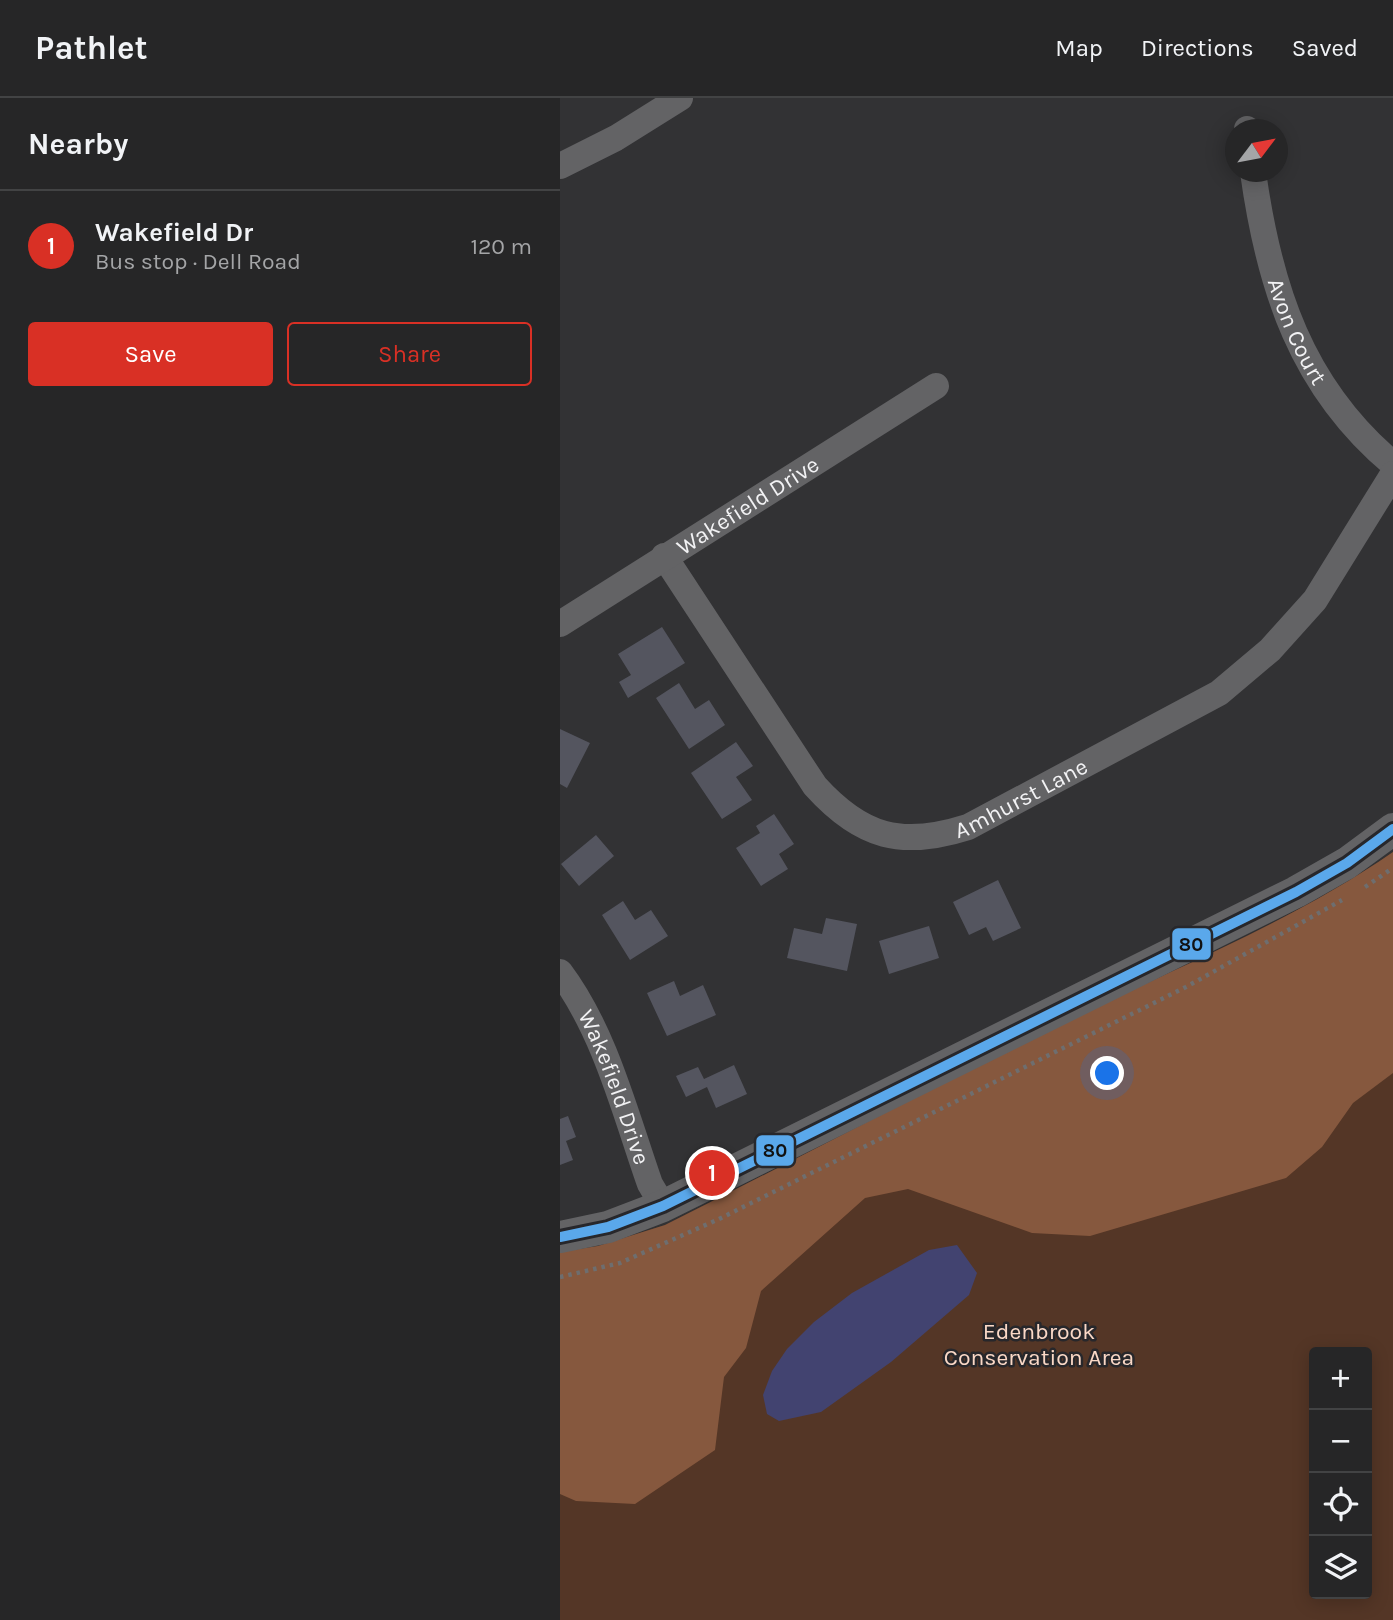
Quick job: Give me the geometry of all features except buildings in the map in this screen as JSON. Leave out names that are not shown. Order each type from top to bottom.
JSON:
[{"type":"street","points":[[560,166],[616,138],[680,98]]},
{"type":"street","name":"Avon Court","points":[[1254,182],[1261,231],[1277,293],[1302,351],[1336,405],[1393,464]]},
{"type":"street","name":"Wakefield Drive","points":[[560,624],[936,386]]},
{"type":"street","name":"Amhurst Lane","points":[[664,556],[815,786],[838,812],[867,829],[901,838],[935,837],[968,827],[1219,693],[1270,650],[1315,600],[1393,474]]},
{"type":"street","points":[[560,1237],[608,1227],[663,1206],[1296,892],[1347,863],[1393,829]]},
{"type":"street","name":"Wakefield Drive","points":[[560,972],[578,995],[595,1032],[650,1184],[663,1206]]},
{"type":"path","points":[[560,1277],[620,1263],[719,1219],[978,1092],[1186,987],[1323,912],[1393,868]]},
{"type":"green space","name":"Edenbrook Conservation Area","points":[[1393,852],[1393,1620],[560,1620],[560,1252],[598,1246],[665,1225],[1022,1043],[1277,921]]},
{"type":"shaded area","points":[[1393,852],[1393,1073],[1353,1103],[1322,1147],[1286,1178],[1090,1236],[1032,1233],[908,1189],[865,1198],[761,1291],[746,1348],[724,1377],[715,1450],[635,1504],[576,1501],[560,1494],[560,1252],[598,1246],[665,1225],[1022,1043],[1277,921],[1356,877]]},
{"type":"water","points":[[957,1245],[977,1273],[969,1295],[891,1362],[821,1412],[779,1421],[767,1414],[763,1395],[772,1371],[787,1349],[814,1322],[852,1293],[929,1250]]},
{"type":"transit line","name":"80","points":[[560,1237],[608,1227],[663,1206],[1296,892],[1347,863],[1393,829]]},
{"type":"place","name":"Wakefield Dr","points":[[712,1173]]}]
